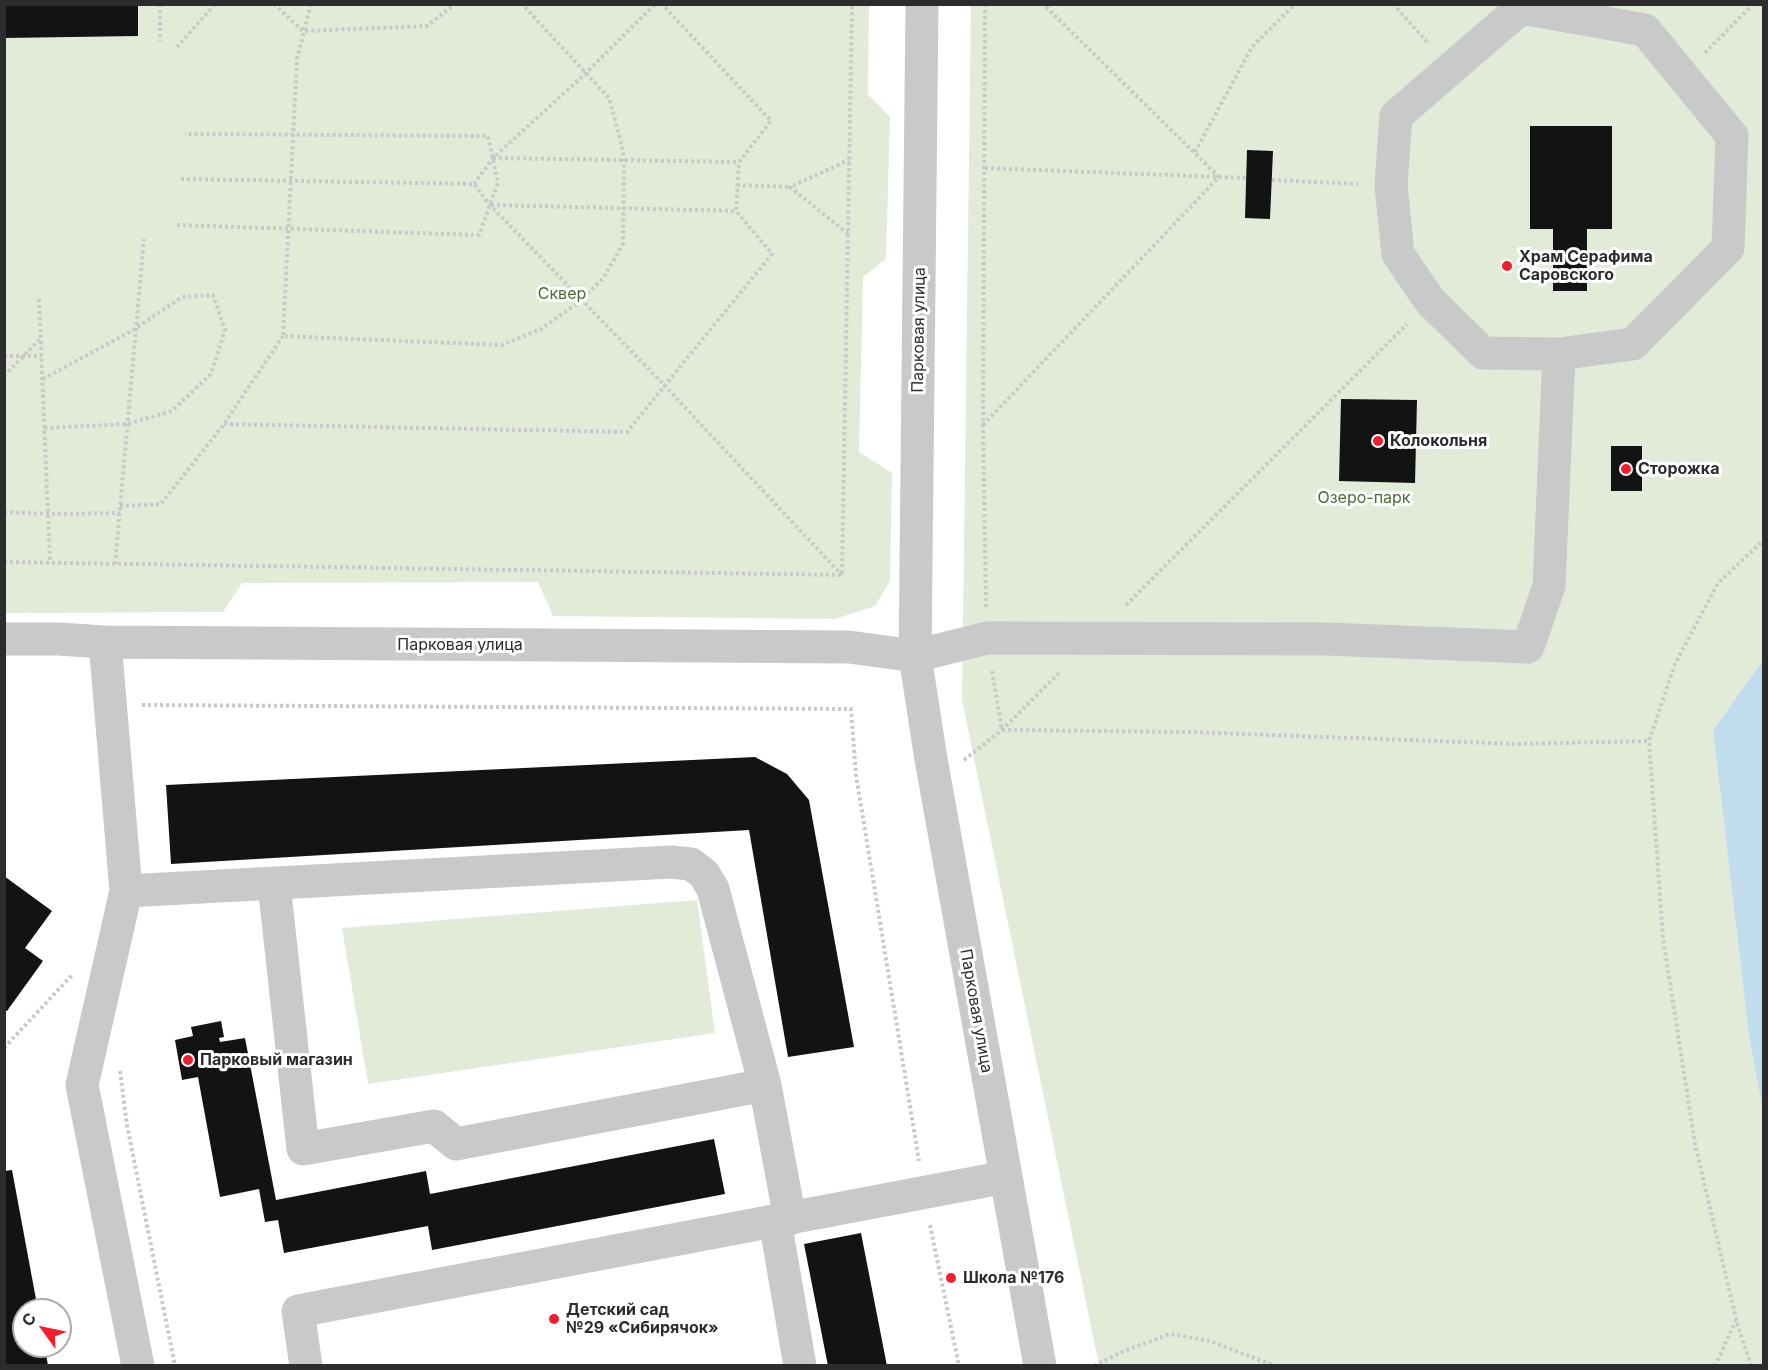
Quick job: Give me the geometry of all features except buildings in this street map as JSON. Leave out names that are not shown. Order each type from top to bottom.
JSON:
[{"type":"street","name":"Парковая улица","points":[[922,4],[915,656],[931,759],[1040,1365]]},
{"type":"street","points":[[1521,8],[1645,30],[1732,136],[1728,248],[1633,344],[1559,354],[1483,353],[1430,301],[1398,254],[1391,185],[1396,116],[1452,68],[1521,8]]},
{"type":"street","points":[[915,656],[987,638],[1326,639],[1528,647],[1550,586],[1559,354]]},
{"type":"street","name":"Парковая улица","points":[[4,639],[105,642],[849,647],[915,656]]},
{"type":"street","points":[[105,642],[126,891],[82,1086],[138,1365]]},
{"type":"street","points":[[126,891],[671,862],[690,864],[704,874],[713,889],[765,1086],[800,1365]]},
{"type":"street","points":[[274,884],[303,1149],[435,1126],[456,1143],[765,1086]]},
{"type":"street","points":[[306,1365],[298,1311],[1006,1177]]},
{"type":"path","points":[[160,4],[160,41]]},
{"type":"path","points":[[177,47],[216,4]]},
{"type":"path","points":[[274,4],[303,31],[427,26],[455,4]]},
{"type":"path","points":[[120,506],[161,504],[224,424],[284,336],[297,59],[311,4]]},
{"type":"path","points":[[284,336],[502,345],[541,329],[582,300],[604,276],[623,244],[624,160],[609,98],[522,4]]},
{"type":"path","points":[[474,184],[493,158],[586,73],[655,4]]},
{"type":"path","points":[[224,424],[627,432],[772,254],[736,212],[739,162],[771,122],[662,4]]},
{"type":"path","points":[[842,575],[852,4]]},
{"type":"path","points":[[985,4],[983,425],[987,638],[1002,730]]},
{"type":"path","points":[[1043,4],[1219,177]]},
{"type":"path","points":[[1195,153],[1252,47],[1295,4]]},
{"type":"path","points":[[1394,4],[1452,68]]},
{"type":"path","points":[[1682,76],[1753,4]]},
{"type":"path","points":[[177,225],[479,235],[498,183],[488,136],[185,134]]},
{"type":"path","points":[[493,158],[739,162]]},
{"type":"path","points":[[737,185],[790,187],[849,160]]},
{"type":"path","points":[[985,168],[1246,178]]},
{"type":"path","points":[[983,425],[1219,177]]},
{"type":"path","points":[[181,179],[474,184]]},
{"type":"path","points":[[1272,180],[1391,185]]},
{"type":"path","points":[[474,184],[490,205],[665,386],[842,575]]},
{"type":"path","points":[[790,187],[848,234]]},
{"type":"path","points":[[490,205],[736,212]]},
{"type":"path","points":[[115,564],[144,239]]},
{"type":"path","points":[[43,379],[135,329],[182,297],[213,295],[225,330],[211,374],[172,411],[128,424],[44,428]]},
{"type":"path","points":[[39,299],[50,563]]},
{"type":"path","points":[[961,762],[1002,730],[1430,301]]},
{"type":"path","points":[[4,376],[41,338]]},
{"type":"path","points":[[4,356],[42,356]]},
{"type":"path","points":[[4,512],[120,513]]},
{"type":"path","points":[[1751,1365],[1736,1319],[1695,1144],[1663,938],[1649,741],[1675,664],[1718,583],[1764,540]]},
{"type":"path","points":[[4,562],[842,575]]},
{"type":"path","points":[[1002,730],[1190,732],[1516,744],[1649,741]]},
{"type":"path","points":[[4,1048],[75,970]]},
{"type":"path","points":[[120,1067],[127,1125],[175,1365]]},
{"type":"path","points":[[1715,1365],[1736,1319]]},
{"type":"path","points":[[1094,1365],[1170,1334],[1210,1341],[1275,1365]]},
{"type":"green space","name":"Сквер","points":[[4,5],[869,5],[868,94],[890,117],[886,259],[863,277],[859,452],[892,473],[890,581],[875,606],[835,619],[553,616],[538,582],[242,583],[223,612],[5,613]]},
{"type":"green space","name":"Озеро-парк","points":[[971,5],[1763,5],[1763,660],[1713,730],[1749,1036],[1763,1112],[1763,1365],[1099,1365],[962,700]]},
{"type":"green space","points":[[697,900],[715,1033],[368,1084],[342,928]]},
{"type":"water","points":[[1763,660],[1763,1112],[1749,1036],[1713,730]]},
{"type":"place","name":"Храм Серафима Саровского","points":[[1507,266]]},
{"type":"place","name":"Колокольня","points":[[1378,441]]},
{"type":"place","name":"Сторожка","points":[[1626,469]]},
{"type":"place","name":"Парковый магазин","points":[[188,1060]]},
{"type":"place","name":"Школа №176","points":[[951,1278]]},
{"type":"place","name":"Детский сад №29 «Сибирячок»","points":[[554,1319]]}]
